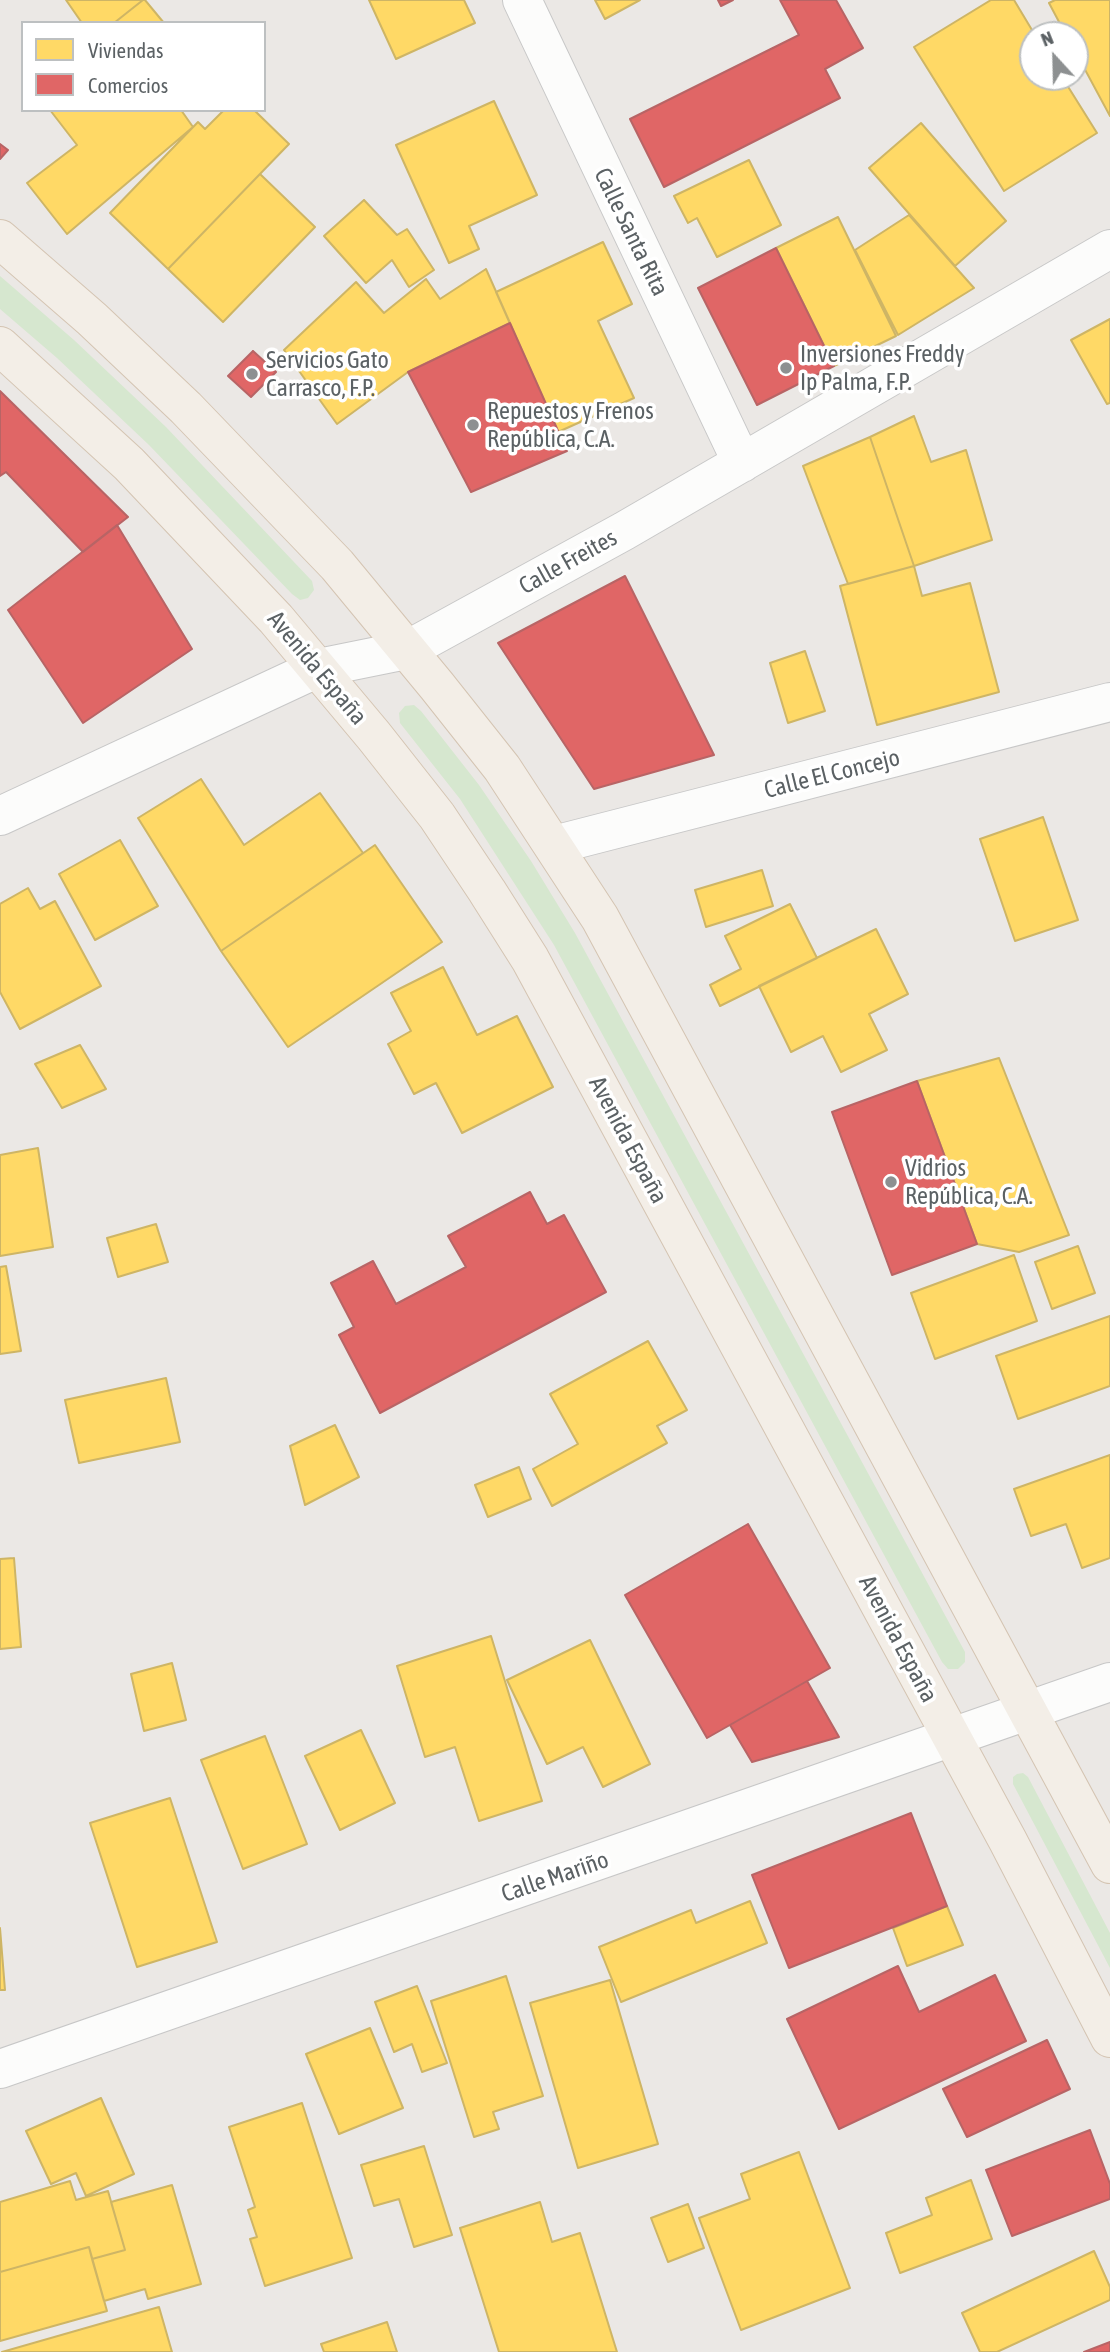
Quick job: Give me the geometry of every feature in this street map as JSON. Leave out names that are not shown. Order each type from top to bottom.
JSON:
[{"type":"main road","points":[[0,239],[92,319],[186,408],[337,565],[502,768],[600,918],[1110,1864]]},
{"type":"main road","name":"Avenida España","points":[[0,346],[129,464],[276,619],[437,816],[530,959],[952,1738],[1110,2038]]},
{"type":"street","name":"Calle Santa Rita","points":[[522,0],[742,463]]},
{"type":"street","name":"Calle Freites","points":[[0,816],[318,668],[407,650],[742,463],[1110,249]]},
{"type":"street","name":"Calle El Concejo","points":[[554,845],[1110,702]]},
{"type":"street","name":"Calle Mariño","points":[[0,2069],[1110,1682]]},
{"type":"green space","points":[[0,276],[74,340],[166,427],[312,581],[314,590],[308,598],[300,600],[292,594],[149,445],[57,358],[0,309]]},
{"type":"green space","points":[[414,705],[479,785],[531,861],[575,933],[965,1652],[965,1662],[958,1669],[948,1669],[942,1662],[554,945],[460,799],[400,723],[399,713],[405,706]]},
{"type":"green space","points":[[1023,1773],[1028,1777],[1110,1933],[1110,1968],[1013,1784],[1013,1777]]},
{"type":"building: Viviendas","points":[[66,0],[143,0],[117,21],[81,21]]},
{"type":"building: Viviendas","points":[[145,0],[162,21],[117,21]]},
{"type":"building: Viviendas","points":[[369,0],[464,0],[475,23],[396,59]]},
{"type":"building: Viviendas","points":[[595,0],[640,0],[605,19]]},
{"type":"building: Viviendas","points":[[991,0],[1014,0],[1027,21],[1019,21],[1019,91],[1071,91],[1097,133],[1004,191],[914,47]]},
{"type":"building: Viviendas","points":[[1055,0],[1110,0],[1110,116],[1089,77],[1089,21],[1059,21],[1049,3]]},
{"type":"building: Viviendas","points":[[494,101],[537,195],[469,226],[479,249],[449,263],[396,145]]},
{"type":"building: Viviendas","points":[[52,112],[182,112],[193,127],[67,234],[27,183],[77,145]]},
{"type":"building: Viviendas","points":[[222,112],[256,112],[289,144],[168,269],[110,213],[198,122],[205,129]]},
{"type":"building: Viviendas","points":[[921,123],[1006,221],[955,266],[869,168]]},
{"type":"building: Viviendas","points":[[749,160],[781,225],[717,257],[697,218],[688,223],[674,196]]},
{"type":"building: Viviendas","points":[[260,174],[315,227],[223,322],[168,269]]},
{"type":"building: Viviendas","points":[[364,200],[397,235],[407,229],[434,270],[409,287],[392,260],[366,283],[324,236]]},
{"type":"building: Viviendas","points":[[909,215],[974,288],[898,335],[855,250]]},
{"type":"building: Viviendas","points":[[838,217],[896,336],[834,366],[776,248]]},
{"type":"building: Viviendas","points":[[603,242],[632,304],[598,321],[634,398],[558,432],[496,292]]},
{"type":"building: Viviendas","points":[[486,269],[510,323],[408,372],[337,424],[284,350],[356,282],[384,313],[426,279],[440,299]]},
{"type":"building: Viviendas","points":[[1110,319],[1110,403],[1107,404],[1071,340]]},
{"type":"building: Viviendas","points":[[914,416],[931,462],[966,450],[992,540],[914,566],[870,437]]},
{"type":"building: Viviendas","points":[[870,437],[914,566],[848,584],[803,466]]},
{"type":"building: Viviendas","points":[[914,566],[922,596],[970,583],[999,692],[877,725],[840,586]]},
{"type":"building: Viviendas","points":[[805,651],[825,711],[788,723],[770,663]]},
{"type":"building: Viviendas","points":[[201,779],[244,845],[320,793],[363,853],[221,951],[138,818]]},
{"type":"building: Viviendas","points":[[1043,817],[1078,920],[1015,941],[980,839]]},
{"type":"building: Viviendas","points":[[120,840],[158,906],[95,940],[59,874]]},
{"type":"building: Viviendas","points":[[375,845],[442,942],[288,1047],[221,951]]},
{"type":"building: Viviendas","points":[[762,870],[773,906],[706,927],[695,890]]},
{"type":"building: Viviendas","points":[[28,888],[40,909],[55,901],[101,986],[20,1029],[0,992],[0,904]]},
{"type":"building: Viviendas","points":[[790,904],[817,958],[720,1006],[710,985],[741,969],[725,936]]},
{"type":"building: Viviendas","points":[[876,929],[908,994],[869,1014],[887,1050],[841,1072],[823,1036],[791,1052],[759,986]]},
{"type":"building: Viviendas","points":[[443,967],[477,1035],[517,1016],[553,1087],[462,1133],[436,1083],[414,1094],[388,1044],[411,1031],[391,993]]},
{"type":"building: Viviendas","points":[[80,1045],[106,1089],[62,1108],[35,1064]]},
{"type":"building: Viviendas","points":[[999,1058],[1069,1235],[1019,1252],[977,1244],[917,1081]]},
{"type":"building: Viviendas","points":[[38,1148],[53,1247],[0,1256],[0,1155]]},
{"type":"building: Viviendas","points":[[156,1224],[168,1262],[118,1277],[107,1238]]},
{"type":"building: Viviendas","points":[[1078,1246],[1095,1293],[1052,1309],[1035,1262]]},
{"type":"building: Viviendas","points":[[1014,1255],[1037,1321],[935,1359],[911,1293]]},
{"type":"building: Viviendas","points":[[6,1266],[21,1351],[0,1354],[0,1267]]},
{"type":"building: Viviendas","points":[[1110,1316],[1110,1386],[1018,1419],[996,1356]]},
{"type":"building: Viviendas","points":[[648,1341],[687,1410],[657,1426],[667,1443],[552,1506],[533,1469],[578,1444],[550,1394]]},
{"type":"building: Viviendas","points":[[166,1378],[180,1442],[79,1463],[65,1400]]},
{"type":"building: Viviendas","points":[[335,1425],[359,1477],[305,1505],[290,1446]]},
{"type":"building: Viviendas","points":[[1110,1455],[1110,1558],[1082,1568],[1066,1524],[1031,1536],[1014,1489]]},
{"type":"building: Viviendas","points":[[519,1467],[531,1499],[488,1517],[475,1485]]},
{"type":"building: Viviendas","points":[[14,1558],[21,1647],[0,1649],[0,1559]]},
{"type":"building: Viviendas","points":[[491,1636],[542,1801],[479,1821],[455,1747],[425,1757],[397,1666]]},
{"type":"building: Viviendas","points":[[590,1640],[650,1764],[603,1787],[583,1747],[547,1764],[507,1680]]},
{"type":"building: Viviendas","points":[[172,1663],[186,1720],[144,1731],[131,1674]]},
{"type":"building: Viviendas","points":[[361,1730],[395,1803],[340,1830],[305,1756]]},
{"type":"building: Viviendas","points":[[265,1736],[307,1844],[243,1869],[201,1760]]},
{"type":"building: Viviendas","points":[[170,1798],[217,1942],[137,1967],[90,1823]]},
{"type":"building: Viviendas","points":[[750,1901],[767,1943],[621,2002],[599,1947],[691,1910],[696,1923]]},
{"type":"building: Viviendas","points":[[947,1906],[963,1945],[907,1966],[893,1928]]},
{"type":"building: Viviendas","points":[[0,1928],[5,1990],[0,1990]]},
{"type":"building: Viviendas","points":[[506,1976],[543,2096],[493,2112],[499,2129],[474,2137],[431,2001]]},
{"type":"building: Viviendas","points":[[610,1980],[658,2144],[578,2168],[530,2003]]},
{"type":"building: Viviendas","points":[[417,1986],[447,2063],[422,2072],[412,2044],[394,2052],[375,2002]]},
{"type":"building: Viviendas","points":[[370,2028],[403,2108],[339,2134],[306,2054]]},
{"type":"building: Viviendas","points":[[101,2098],[134,2174],[86,2196],[76,2173],[51,2184],[26,2131]]},
{"type":"building: Viviendas","points":[[302,2103],[352,2258],[265,2286],[250,2239],[257,2237],[248,2210],[255,2207],[229,2127]]},
{"type":"building: Viviendas","points":[[424,2146],[452,2235],[414,2247],[399,2199],[374,2206],[361,2165]]},
{"type":"building: Viviendas","points":[[799,2152],[850,2288],[741,2330],[699,2218],[750,2199],[741,2174]]},
{"type":"building: Viviendas","points":[[971,2180],[992,2239],[900,2273],[886,2233],[932,2215],[926,2198]]},
{"type":"building: Viviendas","points":[[70,2181],[76,2200],[108,2191],[125,2250],[92,2259],[89,2247],[0,2272],[0,2202]]},
{"type":"building: Viviendas","points":[[172,2185],[201,2284],[148,2299],[145,2289],[104,2301],[92,2259],[125,2250],[111,2202]]},
{"type":"building: Viviendas","points":[[540,2202],[552,2242],[580,2233],[617,2352],[499,2352],[460,2228]]},
{"type":"building: Viviendas","points":[[688,2204],[704,2248],[668,2262],[651,2218]]},
{"type":"building: Viviendas","points":[[89,2247],[107,2311],[0,2341],[0,2272]]},
{"type":"building: Viviendas","points":[[1094,2251],[1110,2287],[1110,2300],[997,2352],[980,2352],[962,2313]]},
{"type":"building: Viviendas","points":[[159,2307],[172,2352],[2,2352]]},
{"type":"building: Viviendas","points":[[387,2322],[397,2352],[324,2352],[321,2344]]},
{"type":"building: Comercios","points":[[718,0],[733,0],[721,6]]},
{"type":"building: Comercios","points":[[780,0],[836,0],[863,48],[825,69],[840,98],[664,187],[630,119],[799,35]]},
{"type":"building: Comercios","points":[[0,144],[8,150],[0,159]]},
{"type":"building: Comercios","points":[[776,248],[834,366],[757,405],[698,288]]},
{"type":"building: Comercios","points":[[510,323],[567,451],[471,492],[408,372]]},
{"type":"building: Comercios","name":"Servicios Gato Carrasco, F.P.","points":[[253,351],[276,372],[251,397],[228,376]]},
{"type":"building: Comercios","points":[[0,391],[128,517],[83,552],[6,472],[0,476]]},
{"type":"building: Comercios","points":[[117,525],[192,649],[83,723],[8,610]]},
{"type":"building: Comercios","points":[[625,576],[714,755],[594,789],[498,643]]},
{"type":"building: Comercios","points":[[917,1081],[977,1244],[892,1275],[832,1112]]},
{"type":"building: Comercios","points":[[530,1192],[547,1224],[564,1215],[606,1292],[380,1413],[339,1335],[354,1327],[331,1283],[373,1261],[396,1304],[466,1267],[448,1236]]},
{"type":"building: Comercios","points":[[748,1524],[830,1668],[707,1738],[625,1595]]},
{"type":"building: Comercios","points":[[807,1681],[839,1737],[752,1762],[730,1725]]},
{"type":"building: Comercios","points":[[911,1813],[947,1906],[789,1968],[752,1875]]},
{"type":"building: Comercios","points":[[898,1966],[919,2012],[995,1975],[1026,2041],[839,2129],[787,2019]]},
{"type":"building: Comercios","points":[[1047,2040],[1070,2089],[967,2137],[943,2089]]},
{"type":"building: Comercios","points":[[1090,2130],[1110,2184],[1110,2199],[1012,2236],[986,2170]]},
{"type":"building: Comercios","points":[[1110,2342],[1110,2352],[1084,2352]]},
{"type":"place","name":"Inversiones Freddy Ip Palma, F.P.","points":[[786,368]]},
{"type":"place","name":"Servicios Gato Carrasco, F.P.","points":[[252,374]]},
{"type":"place","name":"Repuestos y Frenos República, C.A.","points":[[473,425]]},
{"type":"place","name":"Vidrios República, C.A.","points":[[891,1182]]}]
